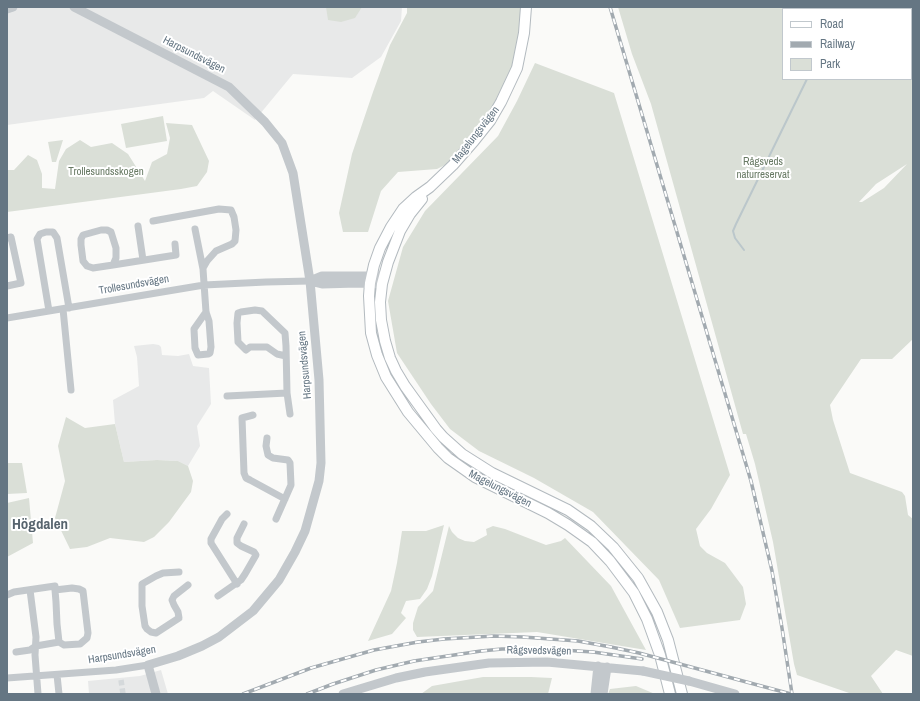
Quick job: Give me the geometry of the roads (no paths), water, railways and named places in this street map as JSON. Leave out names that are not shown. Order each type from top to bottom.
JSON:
[{"type":"main road","name":"Magelungsvägen","points":[[526,7],[524,33],[519,62],[511,83],[501,102],[490,121],[474,141],[430,187],[410,214],[400,231],[383,280],[380,302],[381,320],[385,341],[390,358],[405,386],[424,414],[443,437],[462,454],[492,473],[568,510],[591,526],[613,547],[638,578],[657,612],[668,640],[682,694]]},
{"type":"main road","name":"Magelungsvägen","points":[[430,187],[416,197],[403,210],[391,227],[380,248],[374,265],[371,279],[369,309],[374,346],[386,377],[408,412],[438,448],[464,470],[487,484],[568,524],[592,542],[610,561],[630,588],[647,619],[660,655],[670,694]]},
{"type":"street","points":[[7,9],[13,7]]},
{"type":"street","name":"Harpsundsvägen","points":[[7,678],[116,670],[148,664],[178,656],[219,637],[253,610],[279,580],[305,531],[319,481],[321,463],[319,380],[310,281],[293,173],[282,143],[265,122],[228,87],[74,7]]},
{"type":"street","points":[[153,221],[219,209],[231,210],[234,217],[236,230],[235,241],[232,244],[216,251],[207,261],[203,269]]},
{"type":"street","name":"Trollesundsvägen","points":[[138,226],[143,260]]},
{"type":"street","points":[[195,229],[203,269],[211,351],[208,354],[199,355],[196,351],[194,329],[206,312]]},
{"type":"street","name":"Trollesundsvägen","points":[[113,265],[116,258],[116,248],[111,232],[101,230],[83,235],[81,239],[81,246],[83,261],[87,266],[93,268],[113,265],[143,260],[176,255],[175,244]]},
{"type":"street","points":[[49,311],[37,239],[40,234],[53,232],[57,238],[66,308],[72,390]]},
{"type":"street","points":[[7,238],[11,237],[21,283],[7,286]]},
{"type":"street","name":"Trollesundsvägen","points":[[7,318],[204,285],[310,281],[322,284],[329,280],[342,279],[383,280]]},
{"type":"street","name":"Harpsundsvägen","points":[[286,356],[277,354],[267,347],[250,347],[246,350],[238,342],[238,313],[256,310],[262,311],[285,333],[286,356],[287,393],[290,414]]},
{"type":"street","name":"Harpsundsvägen","points":[[227,396],[287,393]]},
{"type":"street","points":[[253,415],[242,418],[244,473],[246,478],[285,499]]},
{"type":"street","points":[[267,438],[266,446],[268,455],[273,458],[288,460],[290,463],[291,483],[276,519]]},
{"type":"street","points":[[227,514],[218,526],[211,539],[211,543],[237,584]]},
{"type":"street","points":[[218,596],[237,584],[245,574],[256,555],[254,552],[237,543],[237,538],[244,524]]},
{"type":"street","name":"Harpsundsvägen","points":[[178,572],[163,573],[142,584],[142,606],[145,626],[147,629],[156,633],[179,618],[178,612],[172,600],[174,596],[188,585]]},
{"type":"street","name":"Harpsundsvägen","points":[[7,595],[55,586],[55,590],[72,588],[83,591],[88,633],[87,638],[80,644],[64,645],[59,642],[36,646],[30,650],[16,652]]},
{"type":"street","points":[[30,590],[36,646],[35,655],[38,694]]},
{"type":"street","points":[[55,590],[59,642]]},
{"type":"street","name":"Rågsvedsvägen","points":[[343,694],[396,678],[454,666],[489,663],[547,662],[643,671],[688,681],[735,694]]},
{"type":"street","points":[[148,664],[156,694]]},
{"type":"street","points":[[595,694],[602,667]]},
{"type":"street","points":[[602,667],[602,694]]},
{"type":"street","points":[[57,675],[59,694]]},
{"type":"waterway","points":[[744,250],[735,238],[733,231],[807,80]]},
{"type":"tunnel","points":[[121,680],[123,694]]},
{"type":"railway","points":[[610,7],[751,481],[772,571],[792,694]]},
{"type":"railway","points":[[243,694],[311,668],[374,650],[418,642],[494,636],[578,641],[611,647],[639,653],[791,694]]},
{"type":"railway","points":[[307,694],[376,670],[414,661],[481,651],[502,649],[547,649],[593,652],[642,659]]},
{"type":"district","name":"Högdalen","points":[[40,525]]},
{"type":"park label","name":"Rågsveds naturreservat","points":[[763,168]]},
{"type":"park label","name":"Trollesundsskogen","points":[[106,172]]}]
